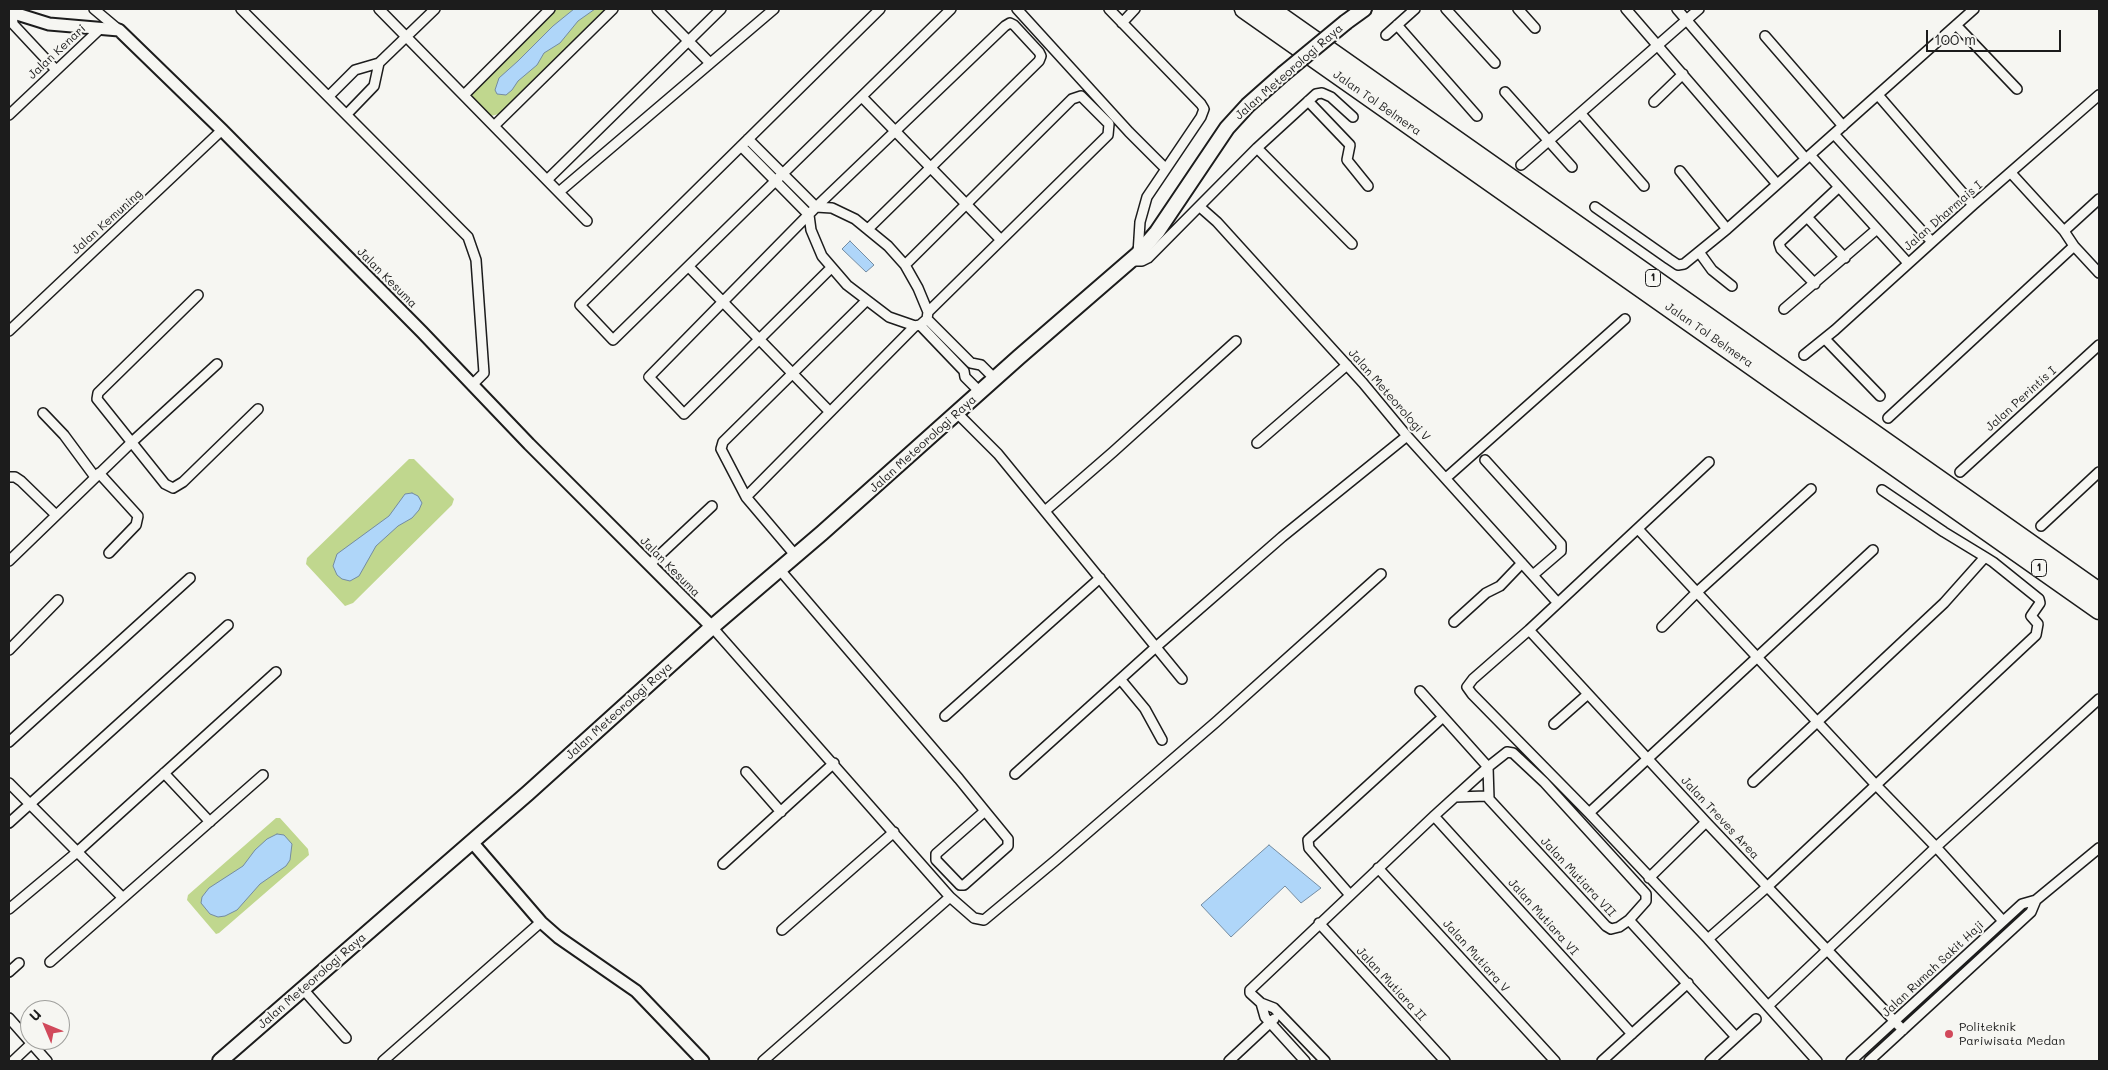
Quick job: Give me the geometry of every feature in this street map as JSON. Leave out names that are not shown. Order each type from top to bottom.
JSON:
[{"type":"highway","name":"Jalan Tol Belmera","points":[[1244,9],[2099,610]]},
{"type":"highway","name":"Jalan Tol Belmera","points":[[1270,9],[2099,592]]},
{"type":"main road","name":"Jalan Meteorologi Raya","points":[[220,1061],[472,842],[712,627],[796,556],[1134,257],[1157,232],[1227,128],[1248,105],[1282,74],[1364,9]]},
{"type":"street","points":[[94,9],[119,30]]},
{"type":"street","points":[[241,9],[468,238],[474,250],[478,279],[484,373],[472,386]]},
{"type":"street","points":[[379,9],[587,221]]},
{"type":"street","points":[[329,96],[355,70],[379,63],[435,9]]},
{"type":"street","points":[[464,95],[550,9]]},
{"type":"street","points":[[494,126],[613,9]]},
{"type":"street","points":[[657,9],[710,62]]},
{"type":"street","points":[[547,180],[721,9]]},
{"type":"street","points":[[559,192],[774,9]]},
{"type":"street","points":[[880,9],[580,305],[613,340],[952,9]]},
{"type":"street","points":[[1016,9],[1129,132],[1166,169]]},
{"type":"street","points":[[1109,9],[1203,106],[1201,118],[1147,197],[1140,222],[1134,257],[1142,261],[1148,258],[1257,148],[1316,94],[1322,93],[1337,102],[1353,117]]},
{"type":"street","points":[[1122,23],[1135,9]]},
{"type":"street","points":[[1386,35],[1415,9]]},
{"type":"street","points":[[1446,9],[1495,63]]},
{"type":"street","points":[[1518,9],[1535,28]]},
{"type":"street","points":[[1626,9],[1777,184]]},
{"type":"street","points":[[1677,9],[1808,156],[1908,263]]},
{"type":"street","points":[[1521,165],[1699,9]]},
{"type":"street","points":[[1595,207],[1678,265],[1684,264],[1727,229],[1974,9]]},
{"type":"street","points":[[56,70],[13,24],[11,10],[49,24],[119,30]]},
{"type":"street","points":[[831,268],[684,414],[649,377],[816,208],[1005,26],[1010,23],[1014,25],[1039,52],[1041,56],[1040,61],[868,229]]},
{"type":"street","points":[[1397,25],[1476,116]]},
{"type":"street","points":[[1956,25],[2017,89]]},
{"type":"street","name":"Jalan Kenari","points":[[9,115],[101,28]]},
{"type":"street","name":"Jalan Kesuma","points":[[119,30],[222,130],[422,332],[472,386],[648,565],[712,627]]},
{"type":"street","points":[[1765,36],[1843,126]]},
{"type":"street","points":[[346,114],[374,86],[379,63]]},
{"type":"street","points":[[1654,102],[1683,74]]},
{"type":"street","points":[[1505,92],[1572,167]]},
{"type":"street","points":[[1878,95],[1973,205]]},
{"type":"street","name":"Jalan Dharmais I","points":[[1804,355],[2099,95]]},
{"type":"street","points":[[746,497],[829,411],[923,321],[1001,240],[1108,135],[1109,124],[1081,96],[1072,99],[905,265]]},
{"type":"street","points":[[862,97],[1001,240]]},
{"type":"street","points":[[1308,101],[1350,145],[1347,160],[1368,186]]},
{"type":"street","points":[[1581,114],[1644,186]]},
{"type":"street","name":"Jalan Kemuning","points":[[9,331],[222,130]]},
{"type":"street","points":[[1834,134],[1932,242]]},
{"type":"street","points":[[745,142],[784,175],[816,208],[832,208],[855,219],[888,246],[905,265],[918,288],[923,321],[964,371],[965,377],[980,392]]},
{"type":"street","points":[[745,142],[776,182],[809,215],[815,241],[831,268],[846,285],[889,318],[923,321],[971,363],[981,365],[995,379]]},
{"type":"street","points":[[1257,148],[1352,244]]},
{"type":"street","points":[[1680,171],[1727,229]]},
{"type":"street","points":[[2011,173],[2099,273]]},
{"type":"street","points":[[1815,284],[1778,245],[1782,239],[1839,187]]},
{"type":"street","points":[[2064,231],[2099,199]]},
{"type":"street","name":"Jalan Meteorologi V","points":[[1200,207],[1223,229],[1347,365],[1407,436],[1558,602]]},
{"type":"street","points":[[1807,217],[1845,258]]},
{"type":"street","points":[[1784,309],[1877,229]]},
{"type":"street","points":[[1888,418],[2074,246]]},
{"type":"street","points":[[1700,252],[1712,270],[1732,286]]},
{"type":"street","points":[[689,267],[829,411]]},
{"type":"street","points":[[198,295],[98,393],[100,403],[165,484],[173,488],[183,482],[258,409]]},
{"type":"street","points":[[796,556],[746,497],[721,449],[723,442],[866,301]]},
{"type":"street","points":[[1446,478],[1625,319]]},
{"type":"street","points":[[1825,338],[1880,396]]},
{"type":"street","points":[[1045,511],[1114,452],[1236,341]]},
{"type":"street","name":"Jalan Perintis I","points":[[1960,472],[2099,345]]},
{"type":"street","points":[[964,371],[971,363]]},
{"type":"street","points":[[9,560],[101,470],[217,364]]},
{"type":"street","points":[[1257,443],[1347,365]]},
{"type":"street","points":[[43,413],[64,436],[101,470],[138,516],[136,524],[109,552]]},
{"type":"street","points":[[957,413],[998,454],[1182,679]]},
{"type":"street","points":[[1016,774],[1156,646],[1282,537],[1407,436]]},
{"type":"street","points":[[1485,460],[1561,544],[1561,551],[1533,575]]},
{"type":"street","points":[[1709,462],[1529,630],[1473,679],[1467,687],[1708,939],[1817,1061]]},
{"type":"street","points":[[2041,526],[2099,472]]},
{"type":"street","points":[[9,477],[21,480],[56,515]]},
{"type":"street","points":[[1662,628],[1696,593],[1811,489]]},
{"type":"street","points":[[1708,939],[1767,887],[2036,635],[2038,624],[2031,616],[2040,603],[2039,599],[1993,562],[1882,490]]},
{"type":"street","points":[[648,565],[712,506]]},
{"type":"street","points":[[1638,528],[1696,593],[1936,847],[2003,922]]},
{"type":"street","points":[[1589,813],[1873,550]]},
{"type":"street","points":[[1752,782],[1944,603],[1984,557]]},
{"type":"street","points":[[1454,622],[1486,593],[1500,586],[1522,563]]},
{"type":"street","points":[[780,570],[985,811],[1008,839],[1009,845],[964,885],[960,885],[936,860],[935,856],[985,811]]},
{"type":"street","points":[[712,627],[834,763],[950,897],[974,918],[981,920],[986,919],[1216,722],[1381,574]]},
{"type":"street","points":[[9,742],[190,578]]},
{"type":"street","points":[[945,716],[1100,578]]},
{"type":"street","points":[[9,650],[58,600]]},
{"type":"street","points":[[9,823],[228,625]]},
{"type":"street","name":"Jalan Treves Area","points":[[1529,630],[1706,822],[1903,1030]]},
{"type":"street","points":[[9,909],[76,853],[276,672]]},
{"type":"street","points":[[1120,680],[1146,709],[1162,740]]},
{"type":"street","points":[[1420,691],[1488,766],[1487,796],[1455,797]]},
{"type":"street","points":[[1554,724],[1588,694]]},
{"type":"street","points":[[1768,1006],[1936,847],[2099,699]]},
{"type":"street","points":[[1350,895],[1310,848],[1308,840],[1443,717]]},
{"type":"street","points":[[1324,1061],[1274,1008],[1261,1003],[1252,995],[1250,988],[1502,754],[1511,752],[1544,782],[1646,894],[1646,901],[1629,920]]},
{"type":"street","points":[[723,864],[834,763]]},
{"type":"street","points":[[746,772],[781,812]]},
{"type":"street","points":[[164,773],[210,822]]},
{"type":"street","points":[[50,962],[263,775]]},
{"type":"street","points":[[9,783],[28,805],[123,898]]},
{"type":"street","name":"Jalan Mutiara VII","points":[[1487,796],[1606,926],[1611,929],[1617,928],[1629,920],[1736,1037]]},
{"type":"street","name":"Jalan Mutiara VI","points":[[1434,816],[1632,1034]]},
{"type":"street","points":[[1649,878],[1706,822]]},
{"type":"street","points":[[782,930],[894,832]]},
{"type":"street","points":[[472,842],[540,922],[558,937],[636,991],[702,1061]]},
{"type":"street","name":"Jalan Rumah Sakit Haji","points":[[1851,1061],[2022,904],[2036,900],[2099,848]]},
{"type":"street","name":"Jalan Mutiara V","points":[[1378,868],[1555,1061]]},
{"type":"street","points":[[763,1061],[950,897]]},
{"type":"street","name":"Jalan Rumah Sakit Haji","points":[[1869,1061],[2030,912],[2036,900]]},
{"type":"street","points":[[383,1061],[540,922]]},
{"type":"street","name":"Jalan Mutiara II","points":[[1319,923],[1446,1061]]},
{"type":"street","points":[[9,972],[19,963]]},
{"type":"street","points":[[1602,1061],[1688,983]]},
{"type":"street","points":[[302,988],[346,1038]]},
{"type":"street","points":[[1921,997],[1929,1006]]},
{"type":"street","points":[[1261,1003],[1265,1017],[1305,1061]]},
{"type":"street","points":[[1229,1061],[1280,1014]]},
{"type":"street","points":[[9,1018],[20,1031]]},
{"type":"street","points":[[1710,1061],[1756,1019]]},
{"type":"street","points":[[13,1061],[25,1050]]},
{"type":"street","points":[[37,1050],[47,1061]]},
{"type":"green space","points":[[557,9],[606,9],[499,114],[491,116],[473,99],[474,91]]},
{"type":"green space","points":[[409,459],[414,459],[454,499],[452,505],[353,603],[345,606],[306,564],[307,558]]},
{"type":"green space","points":[[276,818],[280,818],[308,849],[309,855],[216,934],[187,900],[188,895]]},
{"type":"water","points":[[574,9],[595,9],[578,21],[560,43],[544,53],[537,65],[518,81],[512,90],[506,95],[497,94],[495,90],[499,78],[553,26]]},
{"type":"water","points":[[850,241],[874,265],[866,272],[842,249]]},
{"type":"water","points":[[412,493],[418,496],[422,503],[419,510],[412,518],[398,526],[376,546],[359,576],[350,581],[342,579],[337,575],[333,566],[337,554],[389,516],[405,494]]},
{"type":"water","points":[[277,834],[284,835],[292,844],[290,860],[286,866],[260,884],[237,910],[225,916],[218,917],[210,914],[201,903],[202,897],[209,888],[243,866],[255,850],[267,839]]},
{"type":"water","points":[[1269,845],[1321,888],[1301,903],[1285,886],[1231,937],[1201,905]]},
{"type":"place","name":"Politeknik Pariwisata Medan","points":[[1949,1034]]}]
